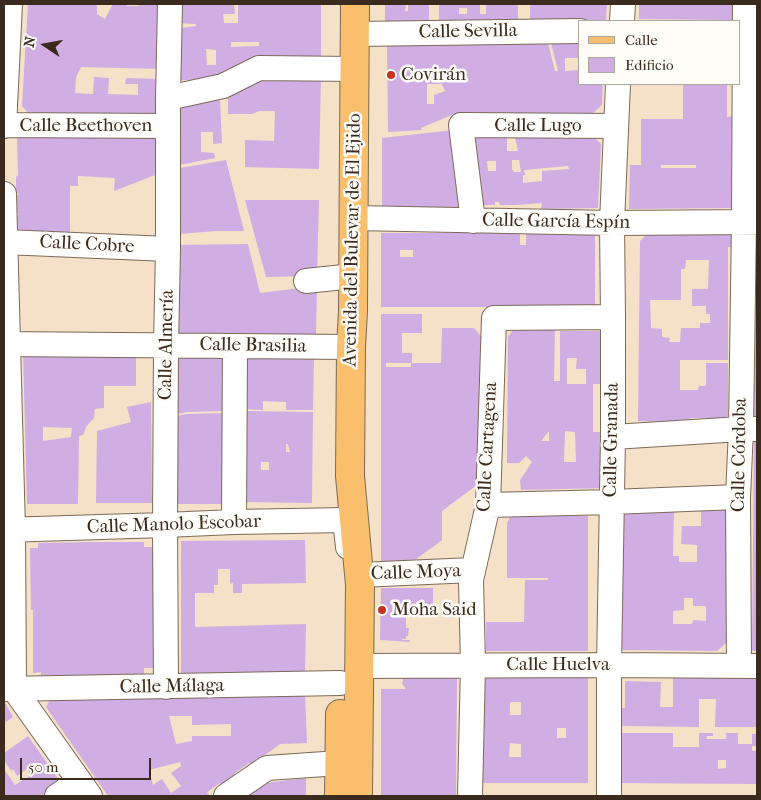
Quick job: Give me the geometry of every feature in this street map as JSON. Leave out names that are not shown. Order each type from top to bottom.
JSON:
[{"type":"main road","name":"Avenida del Bulevar de El Ejido","points":[[339,796],[339,763],[359,611],[359,575],[350,476],[351,346],[354,311],[355,4]]},
{"type":"main road","name":"Avenida del Bulevar de El Ejido","points":[[350,476],[342,565],[358,796]]},
{"type":"street","points":[[4,126],[5,65],[10,4]]},
{"type":"street","name":"Calle Almería","points":[[166,687],[166,345],[170,4]]},
{"type":"street","points":[[622,20],[623,4]]},
{"type":"street","name":"Calle Córdoba","points":[[745,4],[750,222],[749,429],[738,497],[748,666]]},
{"type":"street","name":"Calle Sevilla","points":[[356,34],[578,31]]},
{"type":"street","points":[[168,98],[223,86],[259,68],[355,69]]},
{"type":"street","name":"Calle Granada","points":[[609,796],[614,317],[612,223],[618,85]]},
{"type":"street","name":"Calle Lugo","points":[[472,221],[460,125],[616,126]]},
{"type":"street","name":"Calle Beethoven","points":[[4,126],[168,126]]},
{"type":"street","points":[[4,194],[9,530],[9,689],[84,789],[57,796]]},
{"type":"street","name":"Calle García Espín","points":[[354,218],[612,223],[750,222]]},
{"type":"street","name":"Calle Cobre","points":[[5,242],[168,249]]},
{"type":"street","points":[[306,281],[353,276]]},
{"type":"street","name":"Calle Cartagena","points":[[470,796],[471,580],[488,505],[494,318],[614,317]]},
{"type":"street","name":"Calle Brasilia","points":[[6,344],[351,346]]},
{"type":"street","points":[[234,522],[235,346]]},
{"type":"street","points":[[613,437],[749,429]]},
{"type":"street","points":[[488,505],[738,497]]},
{"type":"street","name":"Calle Manolo Escobar","points":[[9,530],[345,520]]},
{"type":"street","name":"Avenida del Bulevar de El Ejido","points":[[345,520],[350,565],[359,611]]},
{"type":"street","name":"Calle Moya","points":[[359,575],[474,570]]},
{"type":"street","name":"Calle Huelva","points":[[350,675],[472,665],[748,666]]},
{"type":"street","name":"Calle Málaga","points":[[9,689],[166,687],[350,675]]},
{"type":"street","points":[[226,796],[268,768],[339,763]]},
{"type":"building","points":[[28,4],[95,4],[97,6],[97,14],[105,19],[113,4],[139,6],[139,4],[163,4],[161,69],[81,67],[76,77],[75,93],[93,94],[94,77],[109,78],[108,94],[138,95],[138,84],[125,84],[126,78],[161,79],[160,116],[29,114],[22,106]]},
{"type":"building","points":[[179,4],[234,4],[235,14],[223,14],[224,23],[238,23],[238,4],[321,4],[321,58],[207,80],[180,80],[181,28],[196,26],[196,24],[179,23]],"holes":[[[231,42],[259,42],[259,46],[231,47]],[[206,49],[216,50],[216,65],[207,65]]]},
{"type":"building","points":[[385,4],[406,4],[405,11],[408,11],[408,4],[429,4],[429,23],[385,23]]},
{"type":"building","points":[[439,4],[480,4],[480,14],[486,14],[486,4],[518,4],[518,22],[439,23]],"holes":[[[459,8],[467,8],[467,14],[459,14]]]},
{"type":"building","points":[[530,4],[607,4],[606,20],[530,22]]},
{"type":"building","points":[[639,4],[732,4],[732,20],[639,19]]},
{"type":"building","points":[[578,42],[578,58],[565,58],[565,71],[578,70],[578,85],[603,85],[602,105],[591,115],[456,118],[454,114],[421,128],[422,130],[388,132],[387,46],[548,43],[555,71],[558,71],[551,43]],"holes":[[[427,84],[442,84],[445,91],[434,95],[434,104],[427,104]]]},
{"type":"building","points":[[321,76],[319,169],[245,167],[245,140],[274,141],[275,111],[259,111],[252,114],[228,114],[228,90],[265,77]]},
{"type":"building","points":[[683,85],[727,85],[727,117],[732,116],[731,208],[629,209],[630,165],[641,165],[641,119],[683,119]],"holes":[[[661,165],[696,165],[696,168],[661,168]]]},
{"type":"building","points":[[732,85],[736,85],[736,116],[732,116]]},
{"type":"building","points":[[180,99],[220,99],[222,143],[213,144],[213,132],[201,132],[201,152],[214,153],[215,158],[179,165]]},
{"type":"building","points":[[454,130],[464,207],[382,207],[382,138]]},
{"type":"building","points":[[17,135],[159,136],[158,174],[114,191],[115,178],[78,176],[78,186],[70,186],[70,234],[17,234],[17,216],[19,214],[16,213],[16,196],[19,194],[16,193],[16,177],[18,175]]},
{"type":"building","points":[[507,135],[507,151],[518,151],[515,138],[593,136],[601,144],[598,208],[541,209],[542,203],[500,205],[499,202],[495,202],[495,205],[477,205],[469,136]],"holes":[[[512,160],[519,160],[521,172],[514,172],[512,170]],[[487,161],[496,161],[496,171],[488,171]],[[568,166],[569,169],[542,171],[542,181],[523,183],[524,170]]]},
{"type":"building","points":[[756,141],[757,209],[755,209]]},
{"type":"building","points":[[226,160],[244,231],[179,234],[180,168]]},
{"type":"building","points":[[245,200],[319,200],[317,276],[266,277]]},
{"type":"building","points":[[381,233],[520,233],[520,245],[526,245],[526,233],[595,234],[595,307],[381,307]],"holes":[[[400,250],[413,250],[413,257],[400,257]]]},
{"type":"building","points":[[648,233],[731,233],[731,247],[728,247],[728,360],[680,360],[680,390],[698,390],[699,386],[706,386],[706,363],[728,363],[728,418],[691,418],[680,423],[638,421],[640,241]],"holes":[[[686,260],[709,260],[708,289],[692,289],[692,306],[706,306],[706,314],[710,314],[710,323],[700,323],[700,328],[681,328],[680,342],[669,342],[670,338],[662,337],[662,329],[651,328],[650,300],[681,300],[681,269],[685,269]]]},
{"type":"building","points":[[755,234],[757,234],[757,418],[752,418],[752,399],[754,399]]},
{"type":"building","points":[[248,244],[260,293],[317,286],[316,335],[178,334],[176,245]]},
{"type":"building","points":[[381,314],[422,314],[422,333],[402,333],[402,353],[412,353],[412,363],[441,363],[442,328],[474,328],[481,336],[481,482],[442,511],[442,540],[411,563],[381,563]],"holes":[[[386,363],[411,363],[411,367],[386,367]]]},
{"type":"building","points":[[515,328],[555,328],[554,381],[560,381],[560,331],[607,331],[607,384],[593,384],[593,432],[606,432],[605,488],[521,490],[520,480],[532,462],[526,456],[519,463],[507,463],[508,336]],"holes":[[[567,358],[577,358],[576,369],[586,369],[586,384],[567,384]],[[549,431],[549,441],[541,441]],[[565,431],[575,432],[576,462],[564,462]]]},
{"type":"building","points":[[23,352],[136,352],[136,386],[104,386],[104,408],[95,409],[94,418],[86,427],[83,435],[79,436],[78,504],[27,504]],"holes":[[[43,427],[72,428],[71,437],[43,441]]]},
{"type":"building","points":[[177,354],[225,354],[224,411],[177,414]]},
{"type":"building","points":[[244,355],[314,356],[313,410],[286,410],[286,402],[263,401],[263,410],[243,409]]},
{"type":"building","points":[[151,402],[152,503],[96,503],[97,431],[131,422],[127,407]]},
{"type":"building","points":[[243,411],[313,412],[312,503],[242,502]],"holes":[[[286,444],[288,444],[290,452],[286,452]],[[261,462],[269,462],[269,470],[261,470]]]},
{"type":"building","points":[[224,413],[223,504],[176,504],[177,416]]},
{"type":"building","points":[[754,438],[757,438],[757,651],[752,651]]},
{"type":"building","points":[[701,508],[727,508],[726,643],[717,651],[620,650],[621,509],[674,509],[673,556],[679,556],[679,562],[697,562],[697,545],[681,544],[682,526],[701,526]],"holes":[[[684,598],[693,598],[693,606],[706,606],[706,621],[693,620],[692,624],[673,624],[673,611],[684,610]]]},
{"type":"building","points":[[588,516],[588,651],[486,651],[486,622],[524,622],[525,580],[548,580],[548,578],[507,578],[507,523],[510,517]]},
{"type":"building","points":[[305,540],[306,583],[242,584],[242,593],[233,593],[233,583],[230,584],[230,569],[218,569],[218,585],[214,585],[214,593],[195,593],[195,627],[306,624],[305,671],[181,675],[181,541]]},
{"type":"building","points":[[144,542],[144,547],[155,547],[155,668],[144,668],[144,676],[41,678],[41,672],[33,673],[33,610],[31,610],[30,548],[38,548],[38,543]]},
{"type":"building","points":[[381,588],[433,588],[433,609],[424,609],[423,617],[406,617],[406,628],[409,628],[408,636],[402,640],[410,640],[410,642],[380,640]]},
{"type":"building","points":[[404,675],[457,677],[456,796],[381,796],[381,689],[405,689],[402,684]]},
{"type":"building","points":[[487,676],[588,676],[588,783],[481,783],[482,681]],"holes":[[[510,702],[521,702],[521,715],[510,715]],[[557,728],[566,728],[566,738],[557,738]],[[510,743],[521,744],[521,757],[509,757]]]},
{"type":"building","points":[[673,677],[757,677],[757,727],[715,727],[716,699],[699,699],[699,727],[620,726],[620,708],[625,708],[625,681],[661,682],[660,707],[673,707]]},
{"type":"building","points":[[305,693],[307,743],[280,744],[251,765],[249,763],[235,773],[236,775],[223,785],[220,783],[207,792],[209,795],[207,796],[108,796],[46,707],[51,698]],"holes":[[[169,716],[192,716],[192,725],[231,724],[231,736],[192,736],[192,741],[176,744]],[[180,762],[181,766],[171,773],[181,786],[171,793],[162,779],[153,785],[149,770]]]},
{"type":"building","points":[[4,701],[13,717],[6,722],[4,719]]},
{"type":"building","points":[[619,733],[673,733],[673,747],[699,747],[699,733],[713,733],[713,736],[707,736],[706,739],[726,739],[726,733],[738,733],[738,744],[752,744],[752,734],[757,734],[757,746],[752,746],[752,751],[757,751],[757,784],[619,783]],"holes":[[[718,760],[726,760],[726,768],[718,769]]]},
{"type":"building","points":[[28,736],[61,783],[43,796],[4,796],[4,769],[15,785],[31,775],[27,769],[17,776],[13,769],[11,771],[4,760],[4,753]]},
{"type":"building","points":[[306,778],[306,796],[247,796],[265,783]]},
{"type":"place","name":"Covirán","points":[[391,75]]},
{"type":"place","name":"Moha Said","points":[[382,610]]}]
